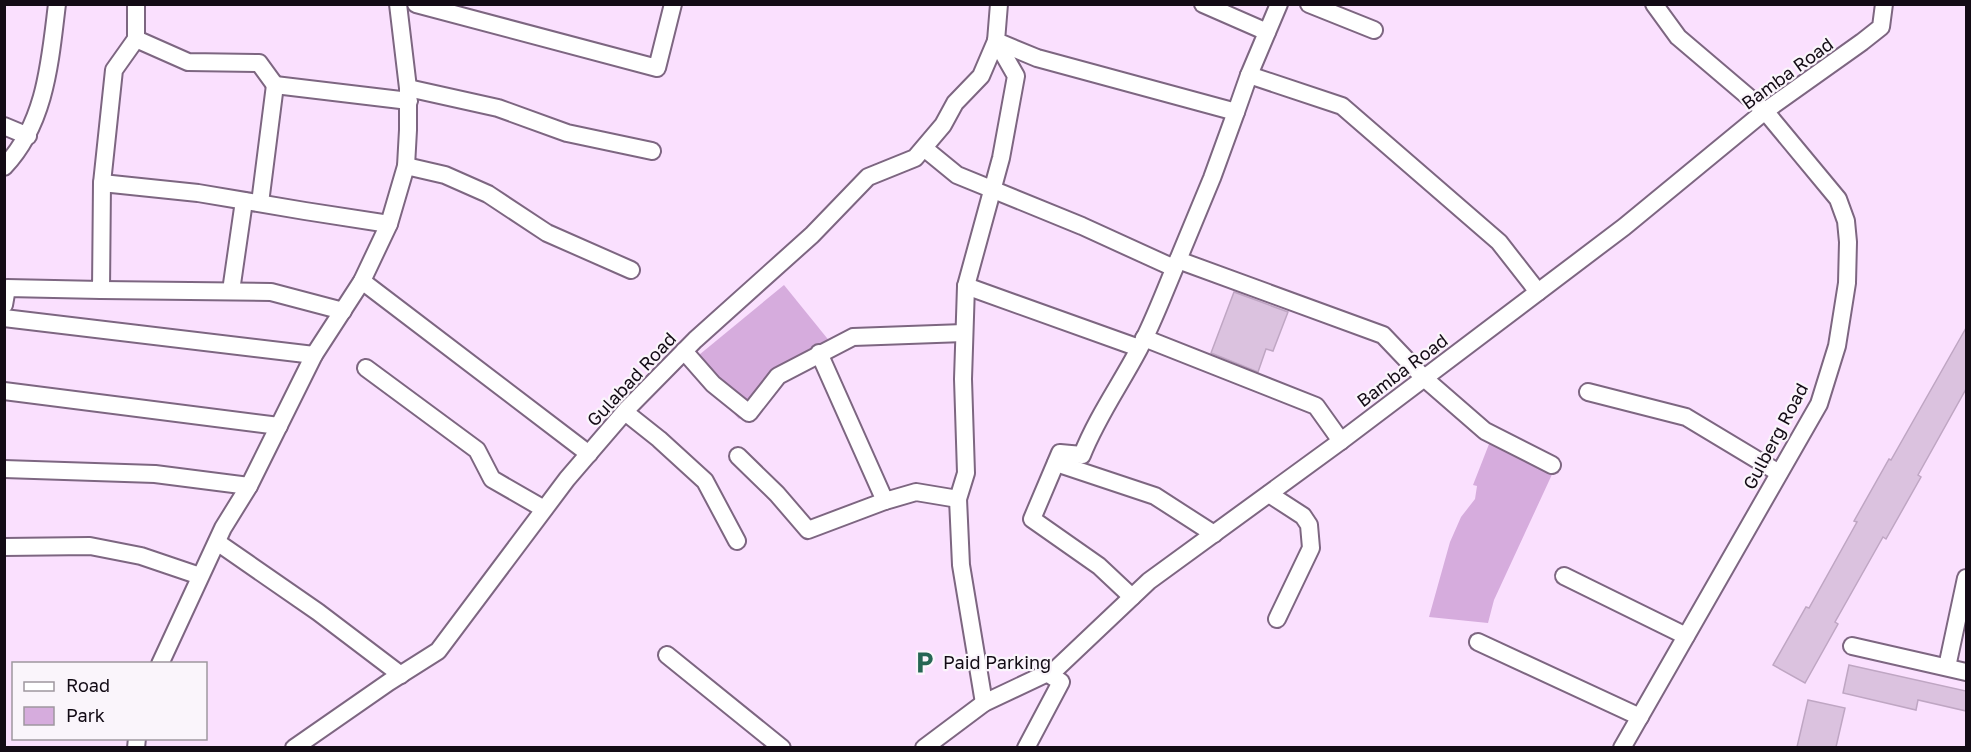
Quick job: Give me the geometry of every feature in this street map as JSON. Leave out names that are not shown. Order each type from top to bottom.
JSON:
[{"type":"street","points":[[4,167],[17,154],[28,136],[49,76],[57,4]]},
{"type":"street","points":[[101,290],[102,183],[114,70],[136,39],[136,4]]},
{"type":"street","points":[[160,662],[217,542],[249,486],[314,355],[362,281],[389,224],[406,166],[409,95],[398,4]]},
{"type":"street","points":[[416,4],[657,68],[672,4]]},
{"type":"street","name":"Gulabad Road","points":[[301,746],[438,651],[588,454],[684,351],[812,235],[868,177],[915,158],[943,125],[955,103],[981,76],[996,41],[999,4]]},
{"type":"street","points":[[1203,4],[1267,32]]},
{"type":"street","points":[[1132,597],[1099,566],[1032,519],[1060,453],[1082,455],[1115,388],[1142,343],[1212,178],[1249,75],[1279,4]]},
{"type":"street","points":[[1309,4],[1374,30]]},
{"type":"street","name":"Gulberg Road","points":[[1622,747],[1819,404],[1837,346],[1847,283],[1846,221],[1838,199],[1765,111],[1678,37],[1654,4]]},
{"type":"street","name":"Bamba Road","points":[[924,747],[984,703],[1056,669],[1149,581],[1341,441],[1624,227],[1765,111],[1881,27],[1884,4]]},
{"type":"street","points":[[136,39],[188,62],[259,63],[275,85],[252,202],[231,291]]},
{"type":"street","points":[[996,41],[1037,58],[1236,112]]},
{"type":"street","points":[[984,703],[961,565],[958,499],[966,473],[963,379],[966,286],[1001,158],[1016,76],[996,41]]},
{"type":"street","points":[[1249,75],[1342,106],[1499,242],[1538,292]]},
{"type":"street","points":[[275,85],[409,95],[498,108],[567,133],[652,152]]},
{"type":"street","points":[[4,126],[28,136]]},
{"type":"street","points":[[924,148],[957,175],[993,190],[1176,264],[1383,335],[1424,378],[1485,431],[1552,465]]},
{"type":"street","points":[[406,166],[445,175],[488,194],[547,233],[631,270]]},
{"type":"street","points":[[102,183],[198,192],[389,224]]},
{"type":"street","points":[[362,281],[588,454]]},
{"type":"street","points":[[966,286],[1142,343],[1316,406],[1341,441]]},
{"type":"street","points":[[4,305],[7,288],[231,291],[271,292],[343,311]]},
{"type":"street","points":[[4,318],[314,355]]},
{"type":"street","points":[[684,351],[712,384],[749,413],[778,376],[853,337],[964,333]]},
{"type":"street","points":[[819,353],[885,501]]},
{"type":"street","points":[[366,368],[477,450],[492,479],[544,509]]},
{"type":"street","points":[[4,391],[279,426]]},
{"type":"street","points":[[1588,392],[1686,417],[1779,473]]},
{"type":"street","points":[[625,412],[659,439],[705,482],[737,541]]},
{"type":"street","points":[[738,456],[777,494],[808,530],[916,492],[958,499]]},
{"type":"street","points":[[1056,463],[1155,496],[1214,534]]},
{"type":"street","points":[[4,469],[155,474],[249,486]]},
{"type":"street","points":[[1269,494],[1303,516],[1309,525],[1311,548],[1276,620]]},
{"type":"street","points":[[217,542],[318,612],[401,675]]},
{"type":"street","points":[[4,547],[90,546],[141,556],[201,576]]},
{"type":"street","points":[[1564,576],[1686,636]]},
{"type":"street","points":[[1947,667],[1966,578]]},
{"type":"street","points":[[1478,642],[1640,717]]},
{"type":"street","points":[[1852,646],[1966,672]]},
{"type":"street","points":[[666,655],[782,747]]},
{"type":"street","points":[[1026,747],[1061,682],[1047,673]]},
{"type":"green space","points":[[784,285],[831,343],[739,419],[688,364]]},
{"type":"green space","points":[[1491,439],[1555,468],[1494,600],[1488,623],[1429,617],[1450,542],[1461,517],[1475,499],[1477,486],[1473,485]]},
{"type":"building","points":[[1234,292],[1288,312],[1273,351],[1266,349],[1258,372],[1211,353]]},
{"type":"building","points":[[1966,328],[1966,389],[1918,475],[1921,477],[1886,539],[1883,537],[1835,622],[1838,624],[1805,683],[1773,665],[1806,607],[1809,608],[1857,522],[1854,521]]},
{"type":"building","points":[[1849,665],[1966,691],[1966,711],[1918,700],[1916,710],[1843,693]]},
{"type":"building","points":[[1808,700],[1845,708],[1836,747],[1797,747]]},
{"type":"place","name":"Paid Parking","points":[[925,662]]}]
